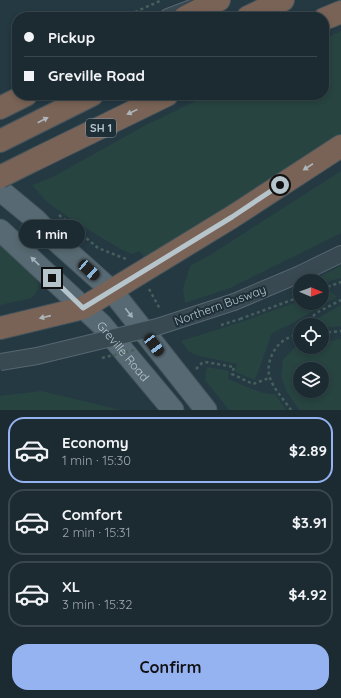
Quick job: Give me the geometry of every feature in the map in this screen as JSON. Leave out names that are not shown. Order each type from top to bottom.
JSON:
[{"type":"highway","points":[[195,12],[219,0]]},
{"type":"highway","points":[[259,12],[284,0]]},
{"type":"highway","points":[[329,17],[341,12]]},
{"type":"highway","points":[[0,108],[16,100]]},
{"type":"highway","points":[[4,139],[82,100]]},
{"type":"highway","name":"SH 1","points":[[0,177],[157,100]]},
{"type":"highway","points":[[0,328],[83,308],[232,217],[341,146]]},
{"type":"main road","points":[[0,190],[35,219],[55,240],[112,291],[206,410]]},
{"type":"main road","name":"Greville Road","points":[[0,230],[32,258],[102,325],[173,410]]},
{"type":"lane","points":[[181,12],[211,0]]},
{"type":"lane","name":"Northern Busway","points":[[0,362],[37,356],[157,327],[234,302],[300,274],[341,254]]},
{"type":"path","points":[[135,12],[162,0]]},
{"type":"path","points":[[57,214],[98,248],[129,260]]},
{"type":"path","points":[[329,286],[341,282]]},
{"type":"path","points":[[240,319],[293,300]]},
{"type":"path","points":[[312,318],[341,300]]},
{"type":"path","points":[[329,332],[341,331]]},
{"type":"path","points":[[291,410],[270,378],[268,367],[275,349],[287,338],[293,336]]},
{"type":"path","points":[[195,371],[202,363],[208,362],[234,367],[232,374],[253,384],[270,378]]},
{"type":"green space","points":[[341,31],[341,134],[144,259],[140,251],[132,254],[122,250],[71,219],[47,202],[32,185],[53,177],[144,126],[198,100],[329,100],[329,37]]},
{"type":"green space","points":[[341,171],[341,233],[230,288],[185,303],[183,289],[190,266],[210,255]]},
{"type":"green space","points":[[0,245],[21,263],[36,280],[38,288],[32,298],[0,305]]},
{"type":"green space","points":[[341,266],[341,278],[329,281],[329,274],[325,274]]},
{"type":"green space","points":[[329,290],[337,297],[329,302]]},
{"type":"green space","points":[[293,303],[293,310],[315,310],[301,318],[293,318],[293,323],[272,333],[255,380],[235,372],[237,364],[200,356],[189,352],[181,341]]},
{"type":"green space","points":[[341,305],[341,326],[329,327],[329,318],[319,318]]},
{"type":"green space","points":[[341,339],[341,410],[299,410],[286,390],[281,376],[283,360],[293,349],[293,354],[329,354],[329,341]]},
{"type":"green space","points":[[207,367],[229,371],[228,379],[258,391],[275,394],[286,410],[229,410],[205,380]]},
{"type":"green space","points":[[41,391],[121,410],[0,410],[0,396]]},
{"type":"route","points":[[52,278],[83,308],[232,217],[280,185]]}]
